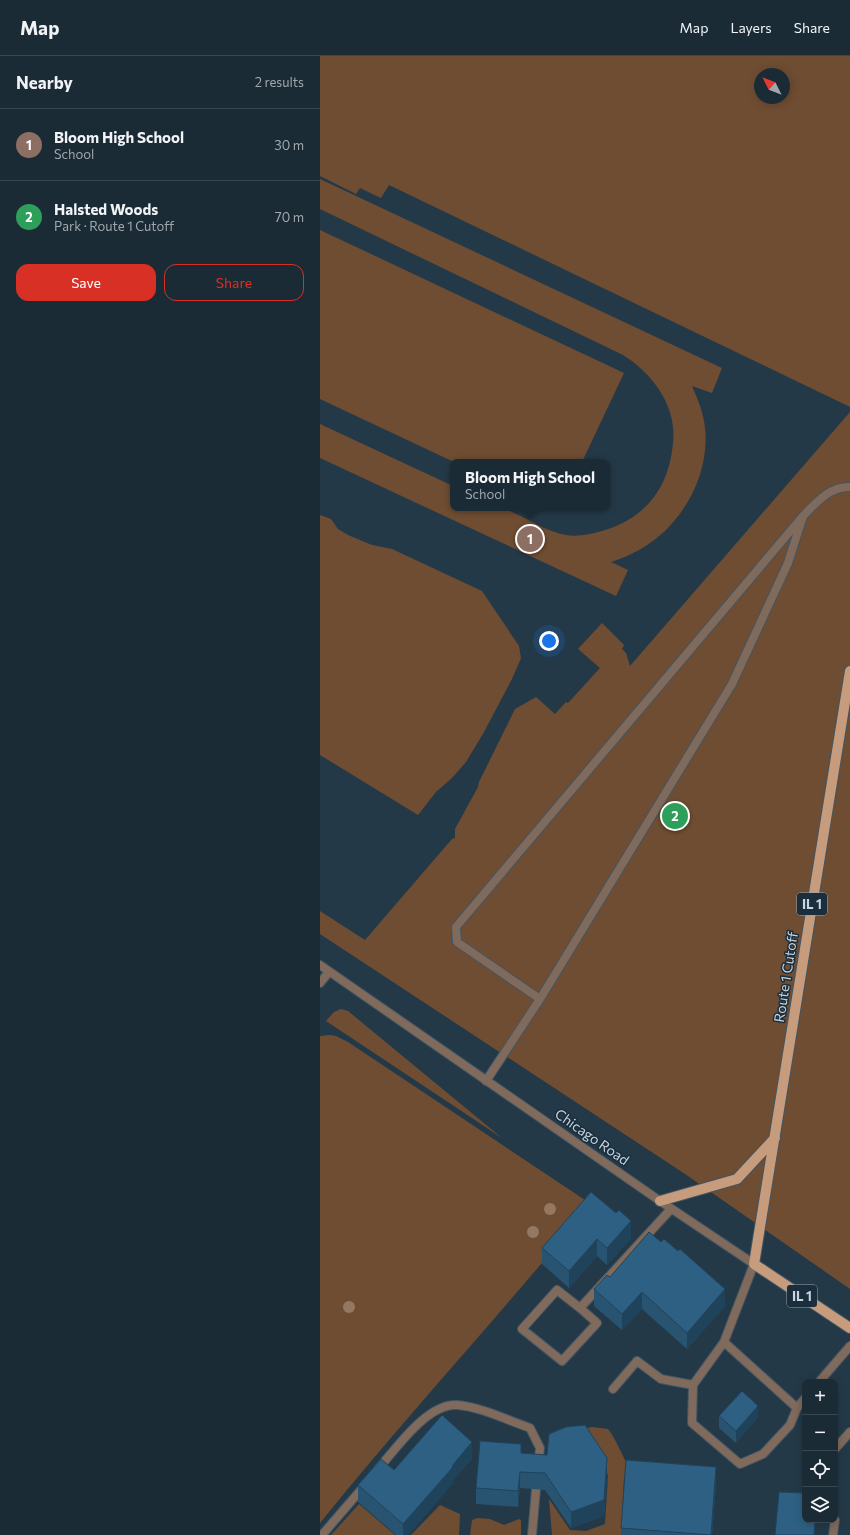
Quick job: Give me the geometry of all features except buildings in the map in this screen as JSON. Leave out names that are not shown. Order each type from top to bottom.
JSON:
[{"type":"main road","name":"Route 1 Cutoff","points":[[754,1264],[850,671]]},
{"type":"main road","points":[[660,1201],[737,1179],[775,1138]]},
{"type":"main road","name":"Chicago Road","points":[[754,1264],[850,1328]]},
{"type":"street","points":[[540,999],[457,942],[456,927],[803,516],[823,496],[844,487],[850,487]]},
{"type":"street","points":[[486,1081],[540,999],[732,684],[788,563],[803,516]]},
{"type":"street","name":"Chicago Road","points":[[320,965],[671,1209],[754,1264]]},
{"type":"street","points":[[320,983],[330,972]]},
{"type":"street","points":[[580,1308],[671,1209]]},
{"type":"street","points":[[754,1264],[724,1342],[693,1385],[692,1423],[740,1464],[763,1454],[790,1425],[797,1408],[802,1402]]},
{"type":"street","points":[[557,1290],[580,1308],[597,1323],[562,1361],[522,1329],[557,1290]]},
{"type":"street","points":[[724,1342],[797,1408]]},
{"type":"street","points":[[822,1379],[850,1346]]},
{"type":"street","points":[[614,1389],[637,1361],[661,1379],[693,1385]]},
{"type":"street","points":[[322,1535],[421,1420],[441,1408],[456,1405],[473,1408],[530,1428],[540,1448],[532,1535]]},
{"type":"street","points":[[838,1446],[850,1432]]},
{"type":"street","points":[[833,1535],[835,1523]]},
{"type":"shaded area","points":[[320,56],[850,56],[850,407],[389,185],[381,198],[360,188],[356,194],[320,176]]},
{"type":"shaded area","points":[[320,179],[722,368],[712,393],[692,386],[703,417],[706,440],[704,459],[699,477],[691,495],[681,512],[669,527],[655,540],[632,554],[611,562],[628,570],[616,596],[320,458],[320,424],[450,485],[450,511],[510,511],[541,527],[558,533],[571,536],[589,534],[618,525],[643,509],[660,487],[666,474],[671,459],[673,429],[667,404],[653,381],[623,355],[320,209]]},
{"type":"shaded area","points":[[320,230],[624,373],[583,459],[450,460],[320,399]]},
{"type":"shaded area","points":[[850,412],[850,1289],[685,1174],[320,934],[320,911],[365,940],[452,839],[455,838],[455,829],[478,787],[479,782],[515,709],[536,697],[555,714],[566,702],[568,703],[600,668],[578,649],[602,623],[624,645],[622,649],[626,653],[630,666]]},
{"type":"shaded area","points":[[320,515],[331,519],[338,529],[348,535],[372,545],[392,549],[482,591],[519,646],[521,658],[512,679],[484,732],[466,762],[452,778],[436,792],[418,815],[320,755]]},
{"type":"shaded area","points":[[341,1009],[348,1011],[502,1138],[326,1021],[334,1012]]},
{"type":"shaded area","points":[[320,1036],[336,1036],[348,1042],[591,1204],[353,1482],[320,1523]]},
{"type":"shaded area","points":[[593,1427],[608,1429],[617,1443],[629,1468],[624,1477],[621,1535],[552,1535],[549,1499],[570,1530],[586,1531],[605,1524],[608,1475],[580,1429]]},
{"type":"shaded area","points":[[359,1504],[395,1535],[331,1535]]},
{"type":"shaded area","points":[[440,1505],[460,1514],[459,1535],[411,1535]]},
{"type":"shaded area","points":[[478,1518],[490,1519],[504,1525],[519,1519],[521,1520],[521,1535],[470,1535],[472,1520]]},
{"type":"place","name":"Bloom High School","points":[[530,539]]},
{"type":"place","name":"Halsted Woods","points":[[675,816]]}]
